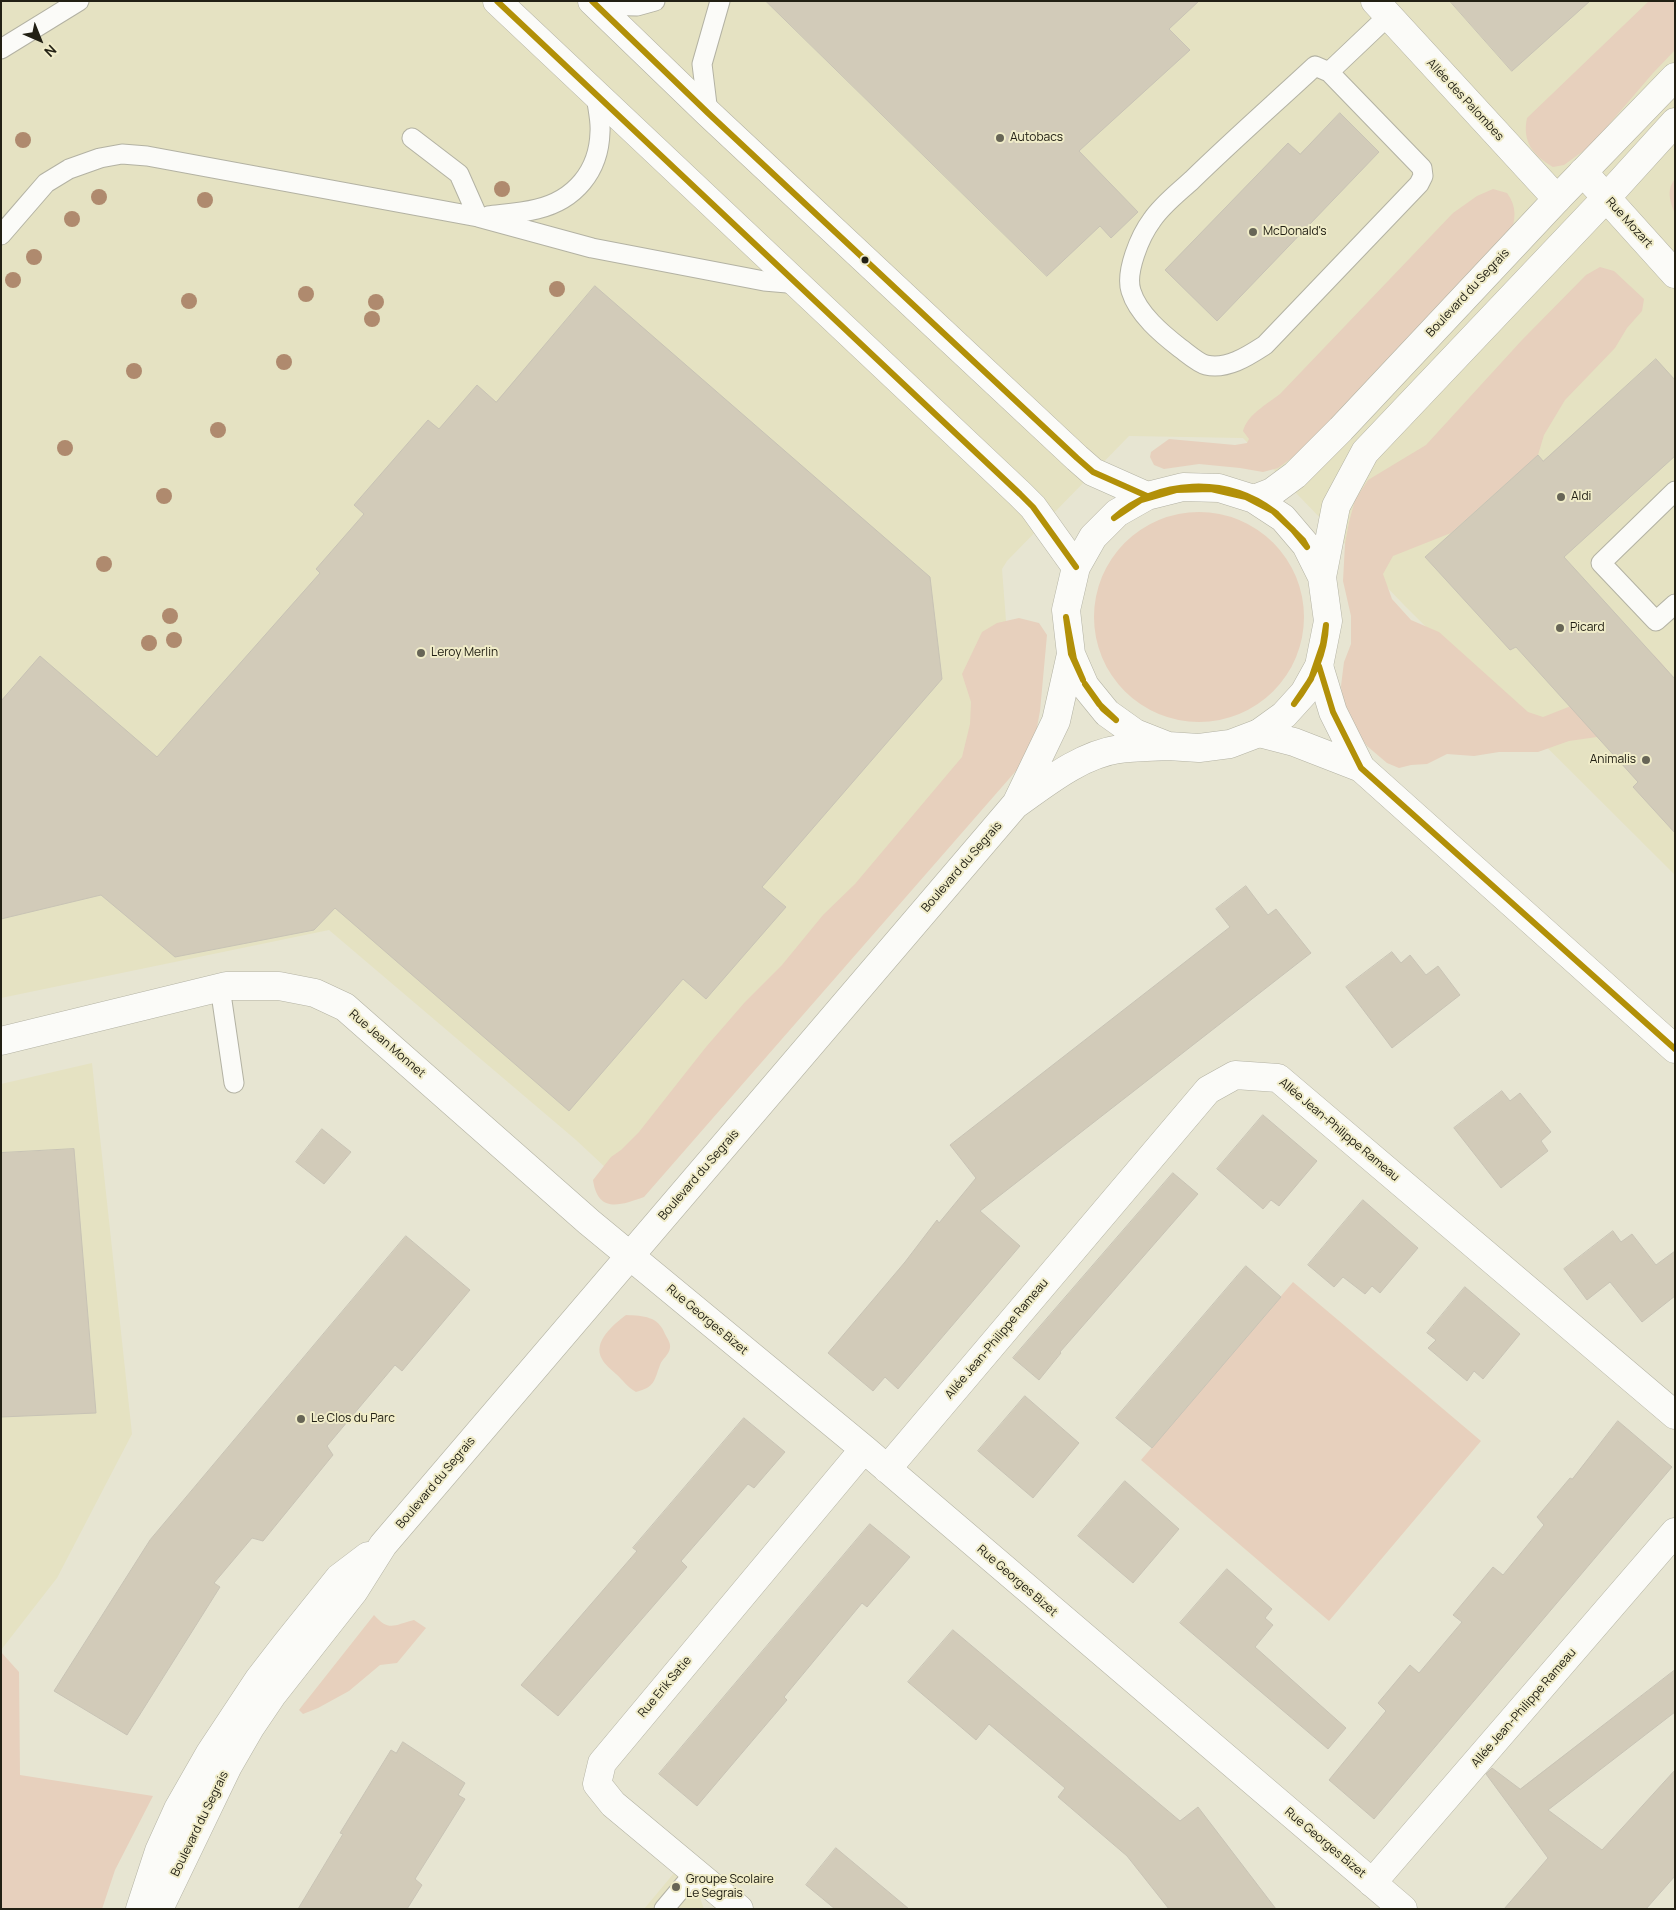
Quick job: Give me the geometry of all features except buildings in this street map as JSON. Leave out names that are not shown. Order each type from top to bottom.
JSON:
[{"type":"street","points":[[497,1],[1020,494],[1033,507],[1076,567]]},
{"type":"street","points":[[594,3],[708,113],[1087,468],[1147,496]]},
{"type":"street","name":"Allée des Palombes","points":[[1381,9],[1557,199]]},
{"type":"street","name":"Boulevard du Segrais","points":[[1254,499],[1272,492],[1295,475],[1341,429],[1557,199],[1675,77]]},
{"type":"street","points":[[1322,577],[1336,506],[1365,452],[1606,198],[1675,122]]},
{"type":"street","name":"Rue Mozart","points":[[1583,172],[1675,274]]},
{"type":"street","points":[[1183,487],[1219,488],[1254,499],[1284,518],[1306,545],[1322,577],[1328,621],[1319,666],[1304,693],[1284,715],[1259,733],[1230,744],[1199,748],[1168,746],[1135,734],[1107,713],[1085,686],[1071,654],[1066,610],[1076,567],[1093,538],[1117,513],[1147,496],[1183,487]]},
{"type":"street","name":"Boulevard du Segrais","points":[[1015,805],[1056,721],[1071,654]]},
{"type":"street","points":[[1319,666],[1333,712],[1361,768]]},
{"type":"street","points":[[1259,733],[1294,742],[1361,768],[1675,1049]]},
{"type":"street","name":"Boulevard du Segrais","points":[[159,1909],[228,1766],[250,1728],[273,1694],[354,1591],[383,1545],[629,1254],[1015,805],[1082,761],[1117,749],[1168,746]]},
{"type":"street","name":"Rue Jean Monnet","points":[[1,1041],[220,987],[279,986],[315,993],[345,1007],[582,1216],[629,1254]]},
{"type":"street","name":"Allée Jean-Philippe Rameau","points":[[886,1469],[1208,1090],[1234,1075],[1278,1078],[1675,1415]]},
{"type":"street","name":"Rue Georges Bizet","points":[[629,1254],[864,1449],[1403,1909]]},
{"type":"street","name":"Rue Erik Satie","points":[[740,1909],[613,1804],[597,1784],[602,1763],[864,1449]]},
{"type":"street","name":"Allée Jean-Philippe Rameau","points":[[1372,1882],[1675,1532]]},
{"type":"street","name":"Boulevard du Segrais","points":[[140,1909],[159,1851],[178,1809],[210,1753],[259,1679],[339,1578],[383,1545]]},
{"type":"lane","points":[[1,49],[79,1]]},
{"type":"lane","points":[[594,3],[637,6],[655,1]]},
{"type":"lane","points":[[708,113],[702,64],[720,1]]},
{"type":"lane","points":[[1329,72],[1381,9]]},
{"type":"lane","points":[[1315,66],[1329,72],[1422,168],[1423,176],[1419,184],[1265,344],[1245,358],[1227,364],[1205,365],[1180,348],[1152,322],[1139,307],[1130,290],[1131,265],[1140,241],[1152,219],[1219,153],[1315,66]]},
{"type":"lane","points":[[478,217],[538,209],[566,197],[583,183],[595,162],[600,132],[596,94]]},
{"type":"lane","points":[[412,138],[459,174],[478,217]]},
{"type":"lane","points":[[1,235],[46,183],[69,169],[100,158],[122,154],[147,156],[478,217],[592,248],[764,281],[799,284]]},
{"type":"lane","points":[[1675,492],[1601,563],[1656,621],[1675,604]]},
{"type":"lane","points":[[220,987],[234,1083]]},
{"type":"lane","points":[[664,1909],[695,1872]]},
{"type":"shaded area","points":[[1,1],[1675,1],[1675,875],[1405,606],[1243,438],[1129,436],[1007,561],[1002,569],[1014,724],[622,1183],[576,1140],[329,930],[1,998]]},
{"type":"shaded area","points":[[1649,1],[1675,1],[1675,50],[1586,149],[1564,165],[1553,167],[1540,158],[1531,147],[1526,134],[1527,118]]},
{"type":"shaded area","points":[[1675,179],[1675,214],[1670,200],[1670,187]]},
{"type":"shaded area","points":[[1493,189],[1507,193],[1513,203],[1514,218],[1510,234],[1301,451],[1278,468],[1263,472],[1199,464],[1164,469],[1154,465],[1150,457],[1151,452],[1169,439],[1235,445],[1247,443],[1249,439],[1243,431],[1253,415],[1280,394],[1453,213],[1477,196]]},
{"type":"shaded area","points":[[1600,267],[1614,271],[1644,299],[1642,311],[1627,328],[1615,348],[1565,400],[1544,435],[1538,455],[1451,533],[1393,556],[1383,574],[1392,599],[1411,620],[1439,632],[1528,712],[1543,717],[1576,704],[1643,647],[1655,656],[1669,672],[1597,737],[1569,741],[1538,752],[1499,752],[1474,756],[1447,754],[1427,764],[1399,768],[1387,763],[1367,746],[1344,716],[1341,686],[1344,662],[1351,644],[1351,616],[1343,581],[1345,544],[1355,500],[1368,480],[1426,445],[1522,340],[1586,275]]},
{"type":"shaded area","points":[[1199,512],[1219,514],[1239,520],[1257,530],[1273,543],[1286,559],[1296,577],[1302,597],[1304,617],[1302,637],[1296,657],[1286,675],[1273,691],[1257,704],[1239,714],[1219,720],[1199,722],[1179,720],[1159,714],[1141,704],[1125,691],[1112,675],[1102,657],[1096,637],[1094,617],[1096,597],[1102,577],[1112,559],[1125,543],[1141,530],[1159,520],[1179,514]]},
{"type":"shaded area","points":[[1019,618],[1039,623],[1047,635],[1040,711],[1035,738],[1022,764],[644,1197],[626,1203],[611,1204],[605,1202],[596,1191],[593,1180],[611,1157],[639,1132],[706,1047],[745,1002],[782,965],[823,915],[855,884],[962,757],[970,724],[971,702],[962,674],[982,632],[997,623]]},
{"type":"shaded area","points":[[92,1063],[132,1434],[57,1578],[1,1650],[1,1084]]},
{"type":"shaded area","points":[[1293,1282],[1481,1441],[1329,1621],[1141,1460]]},
{"type":"shaded area","points":[[626,1315],[654,1320],[662,1328],[670,1344],[667,1355],[661,1363],[653,1383],[647,1388],[636,1392],[606,1365],[600,1353],[600,1346],[606,1334]]},
{"type":"shaded area","points":[[374,1615],[384,1624],[392,1626],[414,1620],[426,1628],[397,1663],[380,1665],[349,1691],[303,1714],[299,1710]]},
{"type":"shaded area","points":[[1,1652],[19,1672],[20,1775],[153,1796],[115,1870],[102,1909],[1,1909]]},
{"type":"shaded area","name":"Groupe Scolaire Le Segrais","points":[[674,1873],[699,1895],[704,1909],[644,1909]]},
{"type":"transit line","points":[[497,1],[1020,494],[1033,507],[1076,567]]},
{"type":"transit line","points":[[592,1],[708,113],[1077,458],[1093,472],[1147,496]]},
{"type":"transit line","points":[[1114,518],[1132,505],[1151,496],[1171,489],[1192,487],[1214,488],[1235,492],[1273,511]]},
{"type":"transit line","points":[[1114,518],[1141,500],[1176,490],[1211,489],[1246,497],[1273,511]]},
{"type":"transit line","points":[[1273,511],[1303,540],[1307,547]]},
{"type":"transit line","points":[[1273,511],[1307,547]]},
{"type":"transit line","points":[[1066,617],[1074,659],[1083,680]]},
{"type":"transit line","points":[[1066,617],[1071,654],[1083,680]]},
{"type":"transit line","points":[[1294,704],[1311,679],[1323,644],[1326,625]]},
{"type":"transit line","points":[[1294,704],[1307,686],[1317,667],[1323,647],[1326,625]]},
{"type":"transit line","points":[[1319,666],[1333,712],[1361,768],[1675,1049]]},
{"type":"transit line","points":[[1085,684],[1099,704],[1116,720]]},
{"type":"transit line","points":[[1085,684],[1103,709],[1116,720]]},
{"type":"place","name":"Autobacs","points":[[1000,138]]},
{"type":"place","name":"McDonald's","points":[[1253,232]]},
{"type":"place","name":"Aldi","points":[[1561,497]]},
{"type":"place","name":"Picard","points":[[1560,628]]},
{"type":"place","name":"Leroy Merlin","points":[[421,653]]},
{"type":"place","name":"Animalis","points":[[1646,760]]},
{"type":"place","name":"Le Clos du Parc","points":[[301,1419]]},
{"type":"place","name":"Groupe Scolaire Le Segrais","points":[[676,1887]]}]
